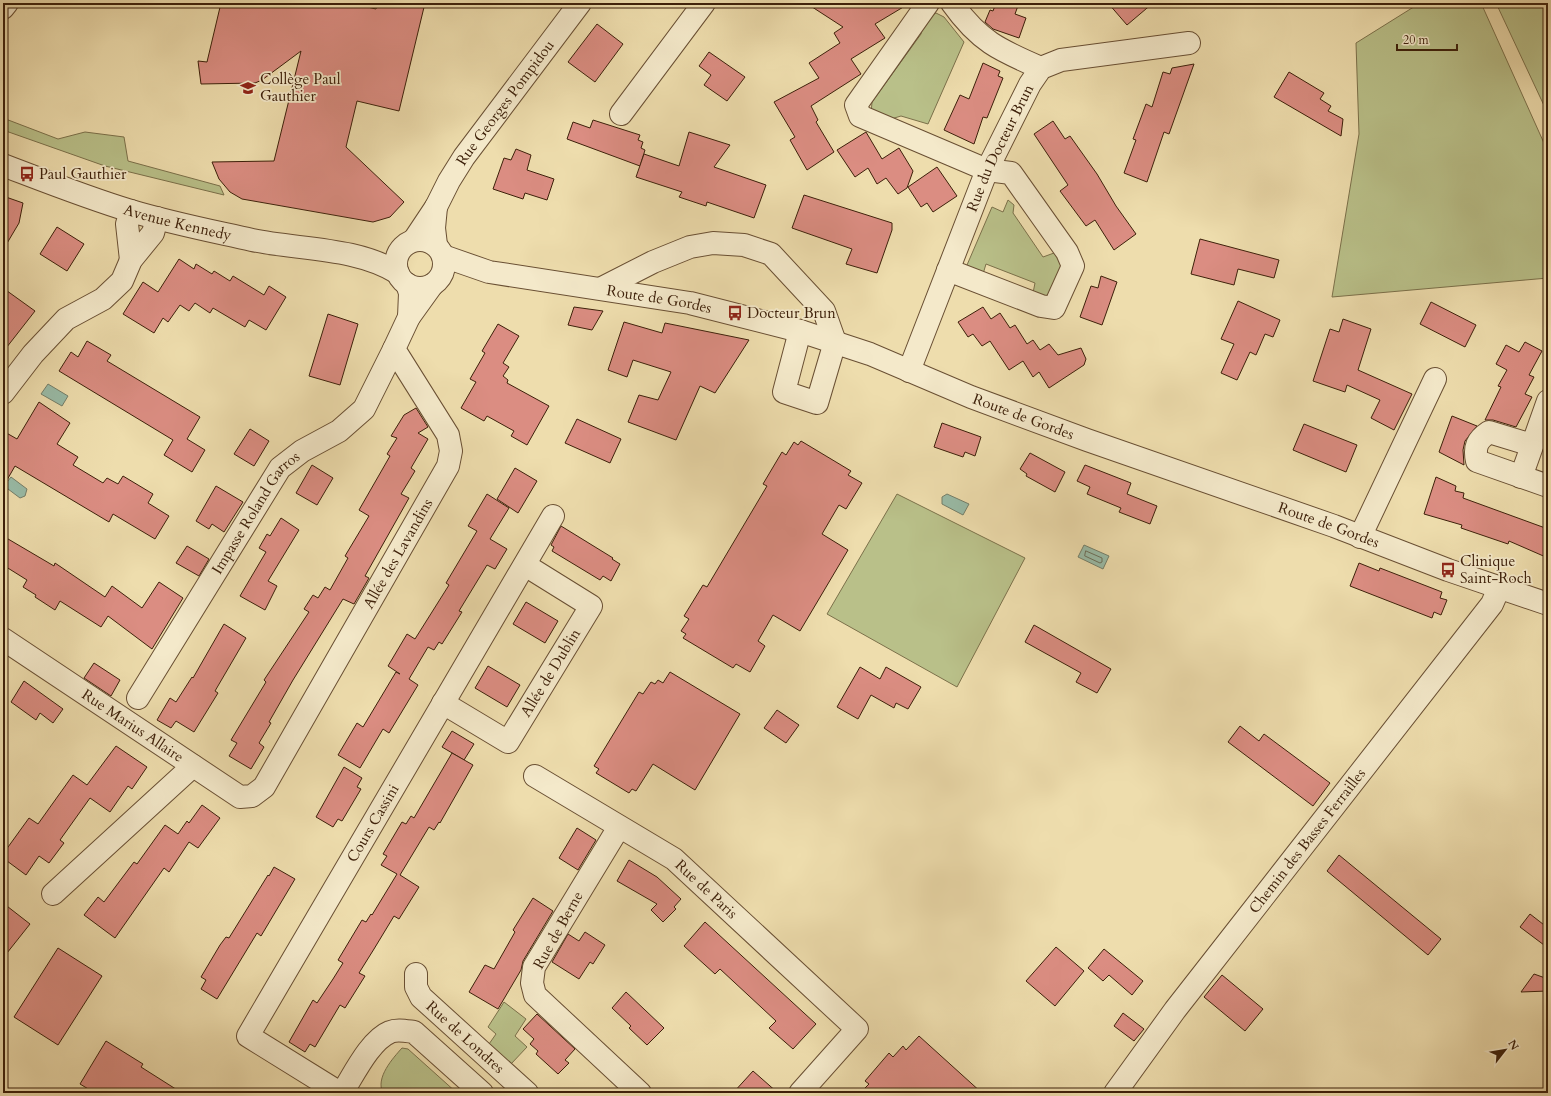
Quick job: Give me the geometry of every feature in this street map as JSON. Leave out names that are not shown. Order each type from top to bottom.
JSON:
[{"type":"street","points":[[3,8],[7,3]]},
{"type":"street","name":"Rue Georges Pompidou","points":[[407,245],[436,207],[449,181],[464,157],[580,3]]},
{"type":"street","points":[[621,114],[704,3]]},
{"type":"street","points":[[928,3],[856,105],[860,116],[987,170],[1011,173],[1067,252],[1073,266],[1054,308],[1041,306],[948,270]]},
{"type":"street","points":[[952,3],[974,32],[1001,50],[1041,68]]},
{"type":"street","name":"Rue du Docteur Brun","points":[[909,371],[987,170],[1030,84],[1041,68],[1061,60],[1189,43]]},
{"type":"street","name":"Avenue Kennedy","points":[[3,165],[131,211],[267,243],[358,256],[390,268],[403,278]]},
{"type":"street","name":"Rue Georges Pompidou","points":[[436,207],[434,228],[438,266]]},
{"type":"street","points":[[131,211],[127,224],[131,260]]},
{"type":"street","points":[[3,393],[33,354],[66,319],[103,299],[122,281],[131,260],[153,233],[157,218]]},
{"type":"street","points":[[394,349],[409,317],[438,266],[429,241],[407,245],[397,257],[396,265],[410,292],[409,317]]},
{"type":"street","points":[[602,288],[653,262],[690,247],[713,243],[744,245],[771,254],[795,278],[824,311],[836,342],[817,403],[784,392],[800,331]]},
{"type":"street","name":"Avenue Kennedy","points":[[358,256],[407,245]]},
{"type":"street","points":[[403,278],[419,288],[438,266]]},
{"type":"street","name":"Route de Gordes","points":[[438,266],[602,288],[690,303],[800,331],[836,342],[971,397],[1087,440],[1334,526],[1499,588],[1548,604]]},
{"type":"street","name":"Impasse Roland Garros","points":[[138,698],[280,468],[302,451],[339,431],[364,409],[394,349]]},
{"type":"street","name":"Allée des Lavandins","points":[[264,787],[448,466],[451,451],[448,435],[394,349]]},
{"type":"street","points":[[1360,537],[1435,378]]},
{"type":"street","points":[[1521,477],[1548,401]]},
{"type":"street","points":[[1532,445],[1489,432],[1480,438],[1475,451],[1478,461],[1548,486]]},
{"type":"street","name":"Cours Cassini","points":[[341,1093],[248,1036],[554,516]]},
{"type":"street","name":"Allée de Dublin","points":[[443,703],[508,742],[591,606],[525,565]]},
{"type":"street","name":"Chemin des Basses Ferrailles","points":[[1115,1093],[1175,1010],[1492,604],[1499,588]]},
{"type":"street","name":"Rue Marius Allaire","points":[[3,639],[240,797],[252,796],[264,787]]},
{"type":"street","points":[[53,894],[193,766]]},
{"type":"street","name":"Rue de Paris","points":[[535,776],[674,859],[857,1029],[800,1093]]},
{"type":"street","name":"Rue de Berne","points":[[619,827],[534,967],[532,984],[535,995],[640,1093]]},
{"type":"street","name":"Rue de Londres","points":[[416,974],[416,987],[421,997],[527,1093]]},
{"type":"street","points":[[341,1093],[376,1041],[390,1032],[400,1030],[414,1032],[482,1093]]},
{"type":"green space","points":[[1420,3],[1481,3],[1548,152],[1548,278],[1332,297],[1359,134],[1356,43]]},
{"type":"green space","points":[[1496,3],[1548,3],[1548,114]]},
{"type":"green space","points":[[936,13],[944,17],[964,42],[928,124],[901,116],[881,122],[871,114],[872,102],[921,34],[922,27],[925,22]]},
{"type":"green space","points":[[3,118],[58,139],[85,132],[124,137],[128,161],[220,186],[224,195],[105,166],[3,130]]},
{"type":"green space","points":[[1008,200],[1014,205],[1013,213],[1043,257],[1054,253],[1060,255],[1064,260],[1048,298],[1033,293],[1035,283],[986,264],[983,274],[972,273],[967,265],[992,207],[1003,212]]},
{"type":"green space","points":[[897,494],[1025,558],[957,687],[827,614]]},
{"type":"green space","points":[[504,1002],[526,1019],[515,1036],[527,1047],[511,1064],[489,1044],[496,1034],[488,1027]]},
{"type":"green space","points":[[402,1048],[408,1049],[457,1093],[383,1093],[381,1081],[383,1075]]},
{"type":"water","points":[[48,384],[68,396],[62,406],[41,394]]},
{"type":"water","points":[[11,477],[27,489],[25,496],[20,498],[4,486]]},
{"type":"water","points":[[947,494],[969,504],[963,515],[942,504],[942,497]]},
{"type":"water","points":[[1084,545],[1109,556],[1103,569],[1078,557]]},
{"type":"building","points":[[221,3],[350,3],[376,9],[378,3],[425,3],[399,111],[357,101],[346,147],[404,202],[390,217],[373,222],[242,199],[230,192],[219,179],[212,162],[274,161],[301,51],[262,80],[255,83],[201,84],[198,61],[207,62]]},
{"type":"building","points":[[806,3],[910,3],[875,24],[885,38],[851,59],[861,74],[811,106],[818,120],[816,122],[834,152],[807,170],[790,140],[795,137],[774,102],[819,78],[809,63],[840,43],[834,33],[843,27]]},
{"type":"building","points":[[996,3],[1019,3],[1015,14],[1026,18],[1019,38],[993,29],[985,22],[990,10],[993,11]]},
{"type":"building","points":[[1108,3],[1153,3],[1127,25]]},
{"type":"building","points":[[597,24],[623,44],[595,82],[568,62]]},
{"type":"building","points":[[709,52],[745,77],[727,101],[704,85],[711,75],[699,66]]},
{"type":"building","points":[[983,63],[1000,71],[998,76],[1003,78],[987,118],[983,117],[974,144],[944,130],[960,95],[969,99]]},
{"type":"building","points":[[1194,64],[1169,134],[1164,132],[1147,182],[1124,173],[1136,140],[1133,139],[1146,104],[1152,107],[1163,72],[1170,74],[1172,68]]},
{"type":"building","points":[[1289,72],[1324,93],[1320,99],[1331,106],[1328,111],[1343,119],[1341,136],[1274,97]]},
{"type":"building","points":[[593,120],[640,135],[638,140],[643,142],[641,148],[645,150],[640,166],[567,139],[573,122],[590,128]]},
{"type":"building","points":[[1053,121],[1065,139],[1070,136],[1136,234],[1114,250],[1095,220],[1086,226],[1060,191],[1068,185],[1034,134]]},
{"type":"building","points":[[689,132],[730,145],[714,167],[766,185],[754,218],[707,202],[706,206],[679,197],[682,192],[636,177],[644,154],[679,166]]},
{"type":"building","points":[[866,132],[882,159],[899,148],[913,171],[907,188],[898,194],[886,178],[877,184],[868,168],[855,177],[837,150]]},
{"type":"building","points":[[516,149],[531,155],[527,170],[554,179],[547,200],[525,193],[523,199],[493,189],[504,158],[511,160]]},
{"type":"building","points":[[937,167],[957,196],[933,212],[927,203],[921,207],[908,187]]},
{"type":"building","points":[[804,195],[892,223],[892,230],[877,273],[846,264],[852,249],[792,228]]},
{"type":"building","points":[[3,196],[23,203],[19,223],[3,250]]},
{"type":"building","points":[[57,227],[84,244],[67,271],[40,254]]},
{"type":"building","points":[[1200,239],[1279,260],[1274,278],[1238,269],[1234,285],[1191,274]]},
{"type":"building","points":[[179,259],[194,269],[196,264],[212,274],[214,271],[230,281],[233,276],[264,295],[269,286],[286,297],[266,330],[249,320],[245,327],[213,308],[210,313],[195,303],[189,311],[180,305],[168,322],[163,318],[154,333],[123,314],[143,282],[158,292]]},
{"type":"building","points":[[1101,276],[1117,282],[1102,325],[1080,317],[1091,286],[1098,288]]},
{"type":"building","points":[[3,288],[35,311],[3,352]]},
{"type":"building","points":[[1238,301],[1280,320],[1273,337],[1265,334],[1256,355],[1250,352],[1237,380],[1221,373],[1234,344],[1221,339]]},
{"type":"building","points":[[1431,302],[1476,325],[1465,347],[1420,324]]},
{"type":"building","points":[[574,307],[603,311],[592,330],[568,325]]},
{"type":"building","points":[[983,307],[991,319],[1000,313],[1010,328],[1015,325],[1027,344],[1033,340],[1040,350],[1049,344],[1058,355],[1081,348],[1086,359],[1084,365],[1049,388],[1039,372],[1033,377],[1023,361],[1009,370],[990,341],[982,346],[973,334],[968,337],[958,322]]},
{"type":"building","points":[[328,314],[358,324],[340,385],[309,376]]},
{"type":"building","points":[[1343,319],[1371,329],[1358,370],[1412,394],[1394,430],[1371,418],[1380,400],[1347,385],[1345,392],[1313,381],[1330,329],[1339,332]]},
{"type":"building","points":[[624,322],[662,333],[665,323],[749,340],[715,393],[700,386],[676,440],[628,422],[639,395],[658,400],[671,372],[633,360],[627,377],[608,370]]},
{"type":"building","points":[[498,324],[519,336],[503,363],[509,367],[503,376],[508,380],[507,383],[549,406],[527,445],[511,436],[514,431],[487,416],[484,421],[461,408],[476,382],[470,379],[485,353],[482,351]]},
{"type":"building","points":[[87,341],[111,355],[107,361],[200,417],[187,439],[205,450],[192,472],[164,455],[173,440],[59,371],[71,352],[78,357]]},
{"type":"building","points":[[1525,342],[1542,351],[1529,375],[1534,377],[1525,394],[1532,397],[1516,427],[1493,420],[1485,420],[1501,387],[1498,386],[1507,370],[1496,364],[1506,345],[1519,352]]},
{"type":"building","points":[[39,402],[70,423],[57,444],[78,457],[73,465],[103,483],[107,478],[118,484],[123,476],[153,494],[148,503],[169,516],[155,539],[113,514],[109,522],[15,466],[3,487],[3,431],[17,439]]},
{"type":"building","points":[[416,408],[428,427],[418,433],[428,439],[411,468],[415,471],[401,494],[409,498],[365,576],[369,578],[354,604],[343,599],[293,680],[259,743],[264,747],[251,769],[229,756],[237,743],[231,740],[266,682],[264,680],[309,612],[304,609],[313,595],[318,598],[325,587],[330,590],[348,558],[345,556],[369,516],[359,510],[390,456],[387,454],[397,438],[391,436],[404,415]]},
{"type":"building","points":[[1452,416],[1477,426],[1465,441],[1463,450],[1464,465],[1439,452]]},
{"type":"building","points":[[577,419],[621,439],[610,463],[565,443]]},
{"type":"building","points":[[942,423],[981,437],[975,456],[965,452],[963,457],[934,447]]},
{"type":"building","points":[[1304,424],[1357,445],[1346,472],[1293,450]]},
{"type":"building","points":[[250,429],[269,441],[254,466],[234,454]]},
{"type":"building","points":[[801,441],[851,471],[848,475],[862,483],[846,509],[839,505],[822,534],[848,550],[800,631],[773,615],[758,641],[765,646],[750,672],[736,664],[733,668],[683,638],[686,634],[681,631],[689,619],[684,616],[703,585],[707,587],[767,486],[763,484],[782,452],[786,455],[794,442],[798,445]]},
{"type":"building","points":[[1030,453],[1065,472],[1055,492],[1026,476],[1027,474],[1020,469]]},
{"type":"building","points":[[312,465],[333,478],[317,505],[296,493]]},
{"type":"building","points":[[1085,465],[1131,483],[1127,494],[1157,506],[1150,524],[1119,512],[1121,508],[1087,494],[1090,487],[1077,481]]},
{"type":"building","points":[[515,468],[537,481],[518,513],[497,499]]},
{"type":"building","points":[[1436,477],[1456,486],[1455,491],[1464,493],[1463,498],[1548,529],[1548,558],[1509,541],[1508,544],[1461,528],[1462,525],[1424,514]]},
{"type":"building","points":[[216,486],[243,502],[224,532],[212,524],[209,529],[196,521]]},
{"type":"building","points":[[487,494],[509,508],[490,539],[507,549],[495,569],[487,565],[459,611],[462,612],[442,644],[439,642],[434,650],[428,647],[409,679],[418,685],[389,733],[383,729],[360,768],[338,755],[357,723],[363,727],[396,672],[400,674],[388,666],[407,634],[415,639],[449,585],[446,583],[477,531],[468,526]]},
{"type":"building","points":[[281,518],[299,530],[268,581],[277,586],[265,610],[240,596],[266,552],[259,548],[267,534],[270,536]]},
{"type":"building","points":[[561,526],[613,558],[612,559],[620,564],[611,581],[603,576],[600,580],[552,551],[554,547],[551,545]]},
{"type":"building","points":[[3,536],[54,566],[55,563],[105,597],[112,586],[142,608],[159,582],[183,598],[152,649],[108,616],[101,627],[60,601],[55,610],[35,597],[36,595],[23,587],[27,580],[3,565]]},
{"type":"building","points":[[187,546],[209,559],[199,576],[176,563]]},
{"type":"building","points":[[1359,563],[1379,571],[1380,568],[1442,592],[1440,598],[1447,600],[1441,615],[1434,612],[1432,618],[1350,586]]},
{"type":"building","points":[[526,602],[558,621],[545,643],[513,624]]},
{"type":"building","points":[[224,624],[246,638],[215,691],[218,693],[194,732],[176,721],[171,728],[157,720],[170,698],[176,702],[192,677],[193,678]]},
{"type":"building","points":[[1034,625],[1111,669],[1097,693],[1076,682],[1081,673],[1025,642]]},
{"type":"building","points":[[94,663],[120,680],[111,696],[84,678]]},
{"type":"building","points":[[488,666],[520,685],[507,707],[475,688]]},
{"type":"building","points":[[860,667],[880,679],[886,667],[921,687],[908,709],[896,703],[894,708],[871,695],[858,719],[837,707]]},
{"type":"building","points":[[670,672],[740,714],[695,790],[653,764],[636,791],[632,789],[629,793],[596,773],[599,769],[594,766],[639,692],[643,694],[651,682],[655,684],[658,680],[663,683]]},
{"type":"building","points":[[24,681],[63,709],[53,723],[40,713],[36,720],[11,702]]},
{"type":"building","points":[[777,710],[799,725],[786,743],[764,728]]},
{"type":"building","points":[[1240,726],[1259,741],[1264,734],[1330,783],[1313,806],[1228,742]]},
{"type":"building","points":[[452,731],[474,744],[464,760],[442,747]]},
{"type":"building","points":[[116,746],[147,767],[132,789],[128,786],[110,812],[90,798],[60,840],[64,843],[49,863],[39,856],[26,875],[3,858],[3,854],[29,818],[38,824],[73,775],[87,785]]},
{"type":"building","points":[[452,753],[473,765],[440,823],[439,822],[434,830],[429,827],[400,875],[419,887],[399,919],[394,916],[359,973],[365,976],[345,1008],[340,1005],[315,1047],[310,1044],[305,1052],[289,1042],[313,1000],[317,1003],[343,963],[338,960],[362,920],[366,922],[371,914],[372,915],[397,874],[381,865],[387,856],[383,854],[402,822],[406,824],[411,816],[414,818]]},
{"type":"building","points":[[344,767],[362,778],[357,787],[361,789],[342,821],[338,819],[333,827],[316,817]]},
{"type":"building","points":[[202,805],[220,818],[198,848],[189,842],[169,872],[164,868],[115,938],[84,915],[98,897],[104,902],[134,862],[137,864],[165,825],[178,834],[187,821],[189,823]]},
{"type":"building","points":[[577,828],[596,840],[578,870],[559,858]]},
{"type":"building","points":[[1339,855],[1441,939],[1428,955],[1327,871]]},
{"type":"building","points":[[629,860],[657,877],[681,899],[674,907],[676,909],[663,922],[651,910],[657,904],[617,881]]},
{"type":"building","points":[[274,867],[295,879],[261,936],[257,933],[217,999],[201,989],[206,980],[201,977],[220,945],[226,937],[229,938]]},
{"type":"building","points":[[533,898],[553,911],[523,961],[521,970],[498,1009],[469,992],[485,965],[494,969],[515,932],[513,930]]},
{"type":"building","points":[[3,903],[30,924],[3,958]]},
{"type":"building","points":[[1530,914],[1548,928],[1548,948],[1520,927]]},
{"type":"building","points":[[705,922],[816,1024],[793,1049],[769,1028],[776,1021],[720,969],[715,974],[684,946]]},
{"type":"building","points":[[585,932],[605,945],[593,964],[590,962],[579,979],[552,962],[568,934],[579,941]]},
{"type":"building","points":[[1056,947],[1084,971],[1055,1006],[1026,981]]},
{"type":"building","points":[[58,948],[102,976],[58,1045],[14,1017]]},
{"type":"building","points":[[1104,949],[1143,981],[1132,995],[1109,975],[1103,981],[1088,968]]},
{"type":"building","points":[[1534,974],[1548,979],[1548,991],[1521,992]]},
{"type":"building","points":[[1222,975],[1263,1009],[1245,1031],[1204,997]]},
{"type":"building","points":[[626,992],[664,1028],[647,1045],[629,1028],[631,1026],[612,1008]]},
{"type":"building","points":[[1123,1013],[1144,1029],[1134,1041],[1114,1026]]},
{"type":"building","points":[[537,1014],[575,1049],[565,1060],[569,1063],[558,1074],[536,1054],[538,1051],[530,1044],[534,1039],[523,1029]]},
{"type":"building","points":[[919,1036],[982,1093],[860,1093],[869,1084],[865,1081],[889,1053],[893,1057],[903,1046],[906,1050]]},
{"type":"building","points":[[106,1041],[143,1064],[141,1067],[182,1093],[95,1093],[80,1084]]},
{"type":"building","points":[[753,1071],[778,1093],[733,1093]]},
{"type":"place","name":"Collège Paul Gauthier","points":[[248,88]]},
{"type":"place","name":"Paul Gauthier","points":[[27,174]]},
{"type":"place","name":"Docteur Brun","points":[[735,313]]},
{"type":"place","name":"Clinique Saint-Roch","points":[[1448,570]]}]
